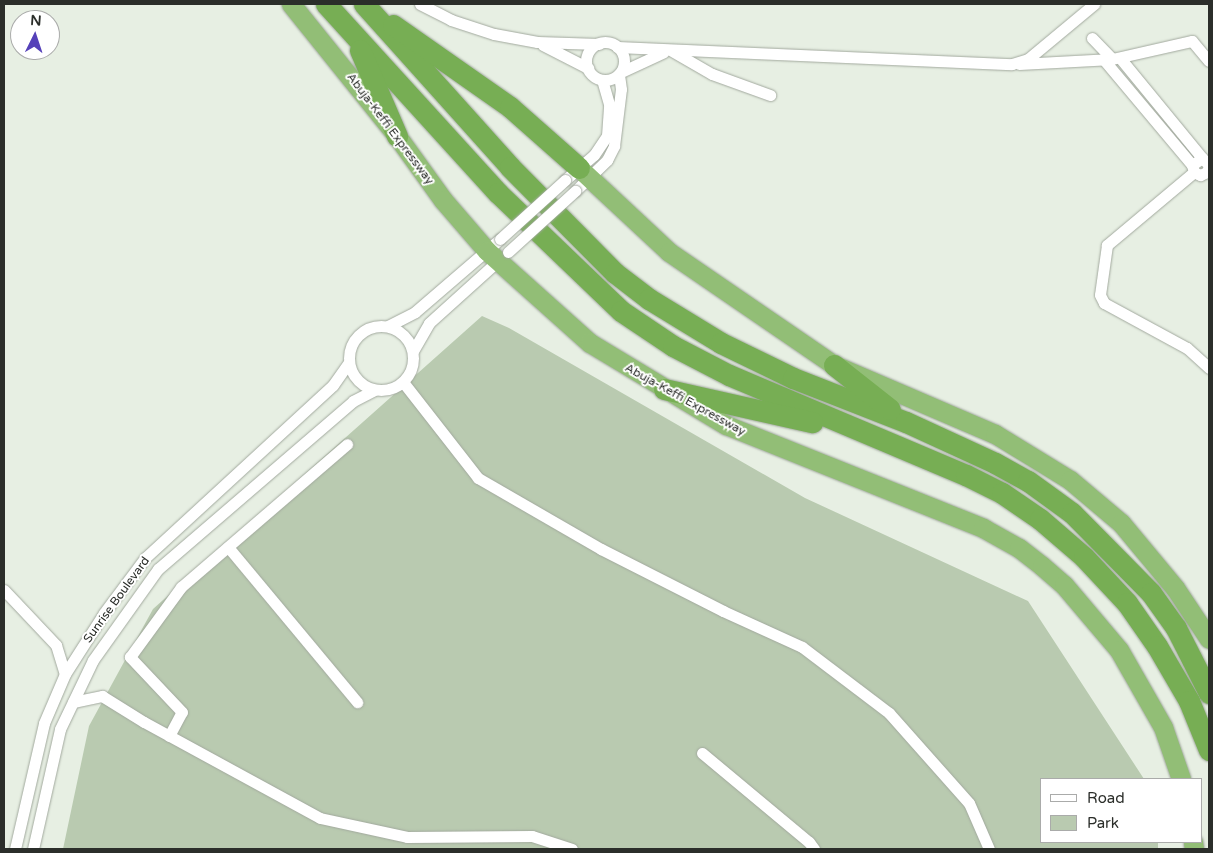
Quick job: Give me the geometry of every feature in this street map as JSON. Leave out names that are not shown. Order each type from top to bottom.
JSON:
[{"type":"highway","name":"Abuja-Keffi Expressway","points":[[291,4],[397,136],[444,200],[590,343],[726,425],[950,514],[1019,548],[1064,585],[1107,633],[1157,715],[1181,778]]},
{"type":"highway","points":[[326,4],[498,193],[621,311],[673,346],[729,375],[1002,493],[1040,519],[1084,557],[1127,603],[1157,646],[1188,701],[1209,750]]},
{"type":"highway","points":[[364,4],[510,107],[578,176],[669,252],[834,365],[906,422]]},
{"type":"highway","points":[[364,4],[444,97],[615,273],[649,299],[722,343],[793,378],[906,422],[995,463],[1028,481],[1072,513],[1151,594],[1176,628],[1209,694]]},
{"type":"highway","points":[[353,34],[397,136]]},
{"type":"highway","points":[[834,365],[995,434],[1070,480],[1121,523],[1175,588],[1209,639]]},
{"type":"highway","points":[[664,389],[869,434]]},
{"type":"street","points":[[420,4],[451,20],[494,34],[536,42],[599,44],[669,51],[712,50],[1012,64],[1112,59],[1192,42],[1209,61]]},
{"type":"street","points":[[1012,64],[1028,59],[1094,4]]},
{"type":"street","points":[[1092,38],[1112,59],[1133,73],[1208,165],[1193,168],[1107,245],[1100,295],[1104,303],[1187,348],[1209,368]]},
{"type":"street","points":[[413,351],[404,335],[388,326],[377,325],[359,334],[352,342],[348,362],[357,380],[375,390],[384,390],[402,382],[412,368],[413,351],[429,323],[498,251],[578,176],[607,136],[609,104],[602,80],[594,76],[588,68],[536,42]]},
{"type":"street","points":[[588,68],[588,54],[599,44]]},
{"type":"street","points":[[388,326],[415,312],[498,251],[575,191],[578,176],[606,160],[617,140],[621,89],[620,73],[624,61],[617,47]]},
{"type":"street","points":[[602,80],[669,51]]},
{"type":"street","points":[[669,51],[712,74],[770,95]]},
{"type":"street","points":[[1112,59],[1122,79],[1193,168]]},
{"type":"street","name":"Sunrise Boulevard","points":[[15,849],[44,723],[65,674],[145,558],[333,385],[348,362]]},
{"type":"street","points":[[402,382],[478,478],[601,549],[723,611],[802,647],[889,713],[969,803],[988,849]]},
{"type":"street","name":"Sunrise Boulevard","points":[[32,849],[60,729],[93,660],[158,569],[353,401],[375,390]]},
{"type":"street","points":[[170,736],[182,712],[130,657],[181,587],[347,444]]},
{"type":"street","points":[[228,547],[356,702]]},
{"type":"street","points":[[4,590],[56,645],[65,674]]},
{"type":"street","points":[[73,702],[102,696],[170,736],[320,818],[407,837],[532,836],[572,849]]},
{"type":"street","points":[[702,753],[814,849]]},
{"type":"green space","points":[[482,316],[509,328],[805,498],[1028,601],[1143,778],[1040,778],[1040,843],[1158,843],[1158,849],[63,849],[89,726],[153,609]]}]
